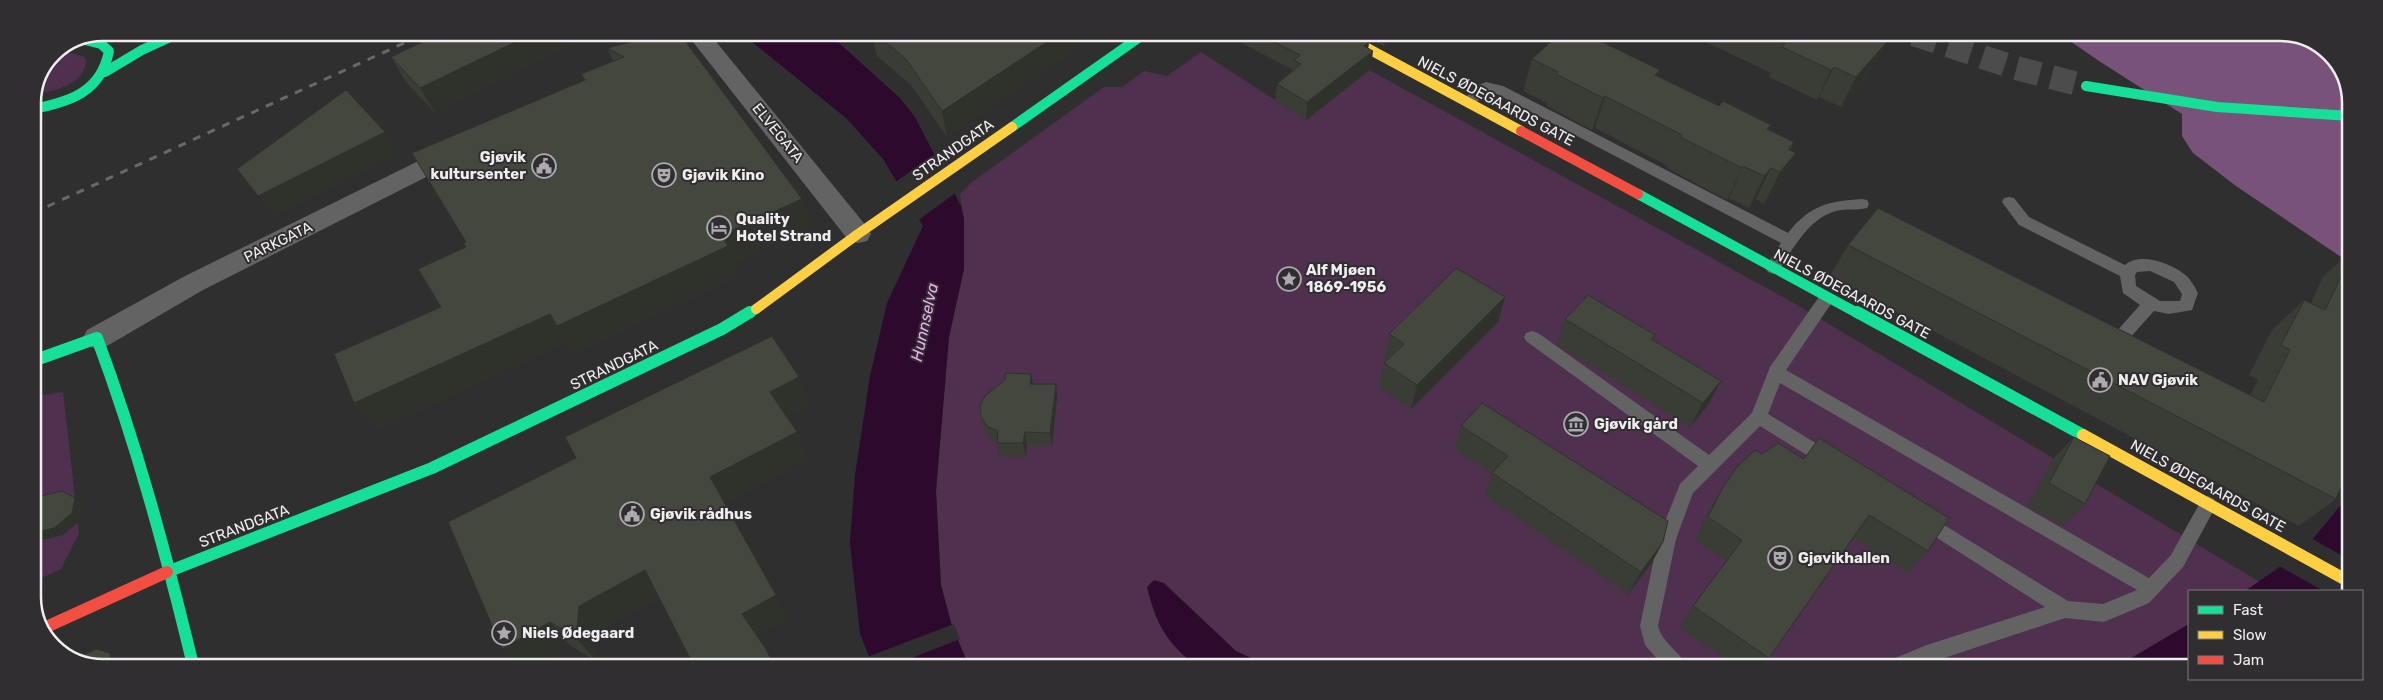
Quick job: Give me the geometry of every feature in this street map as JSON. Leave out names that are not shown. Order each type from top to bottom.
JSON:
[{"type":"main road","points":[[41,107],[72,98],[86,90],[105,72],[142,50],[162,41]]},
{"type":"main road","name":"STRANDGATA","points":[[49,626],[171,570],[432,468],[722,329],[755,310],[858,234],[1134,41]]},
{"type":"main road","name":"NIELS ØDEGAARDS GATE","points":[[1354,41],[1827,298],[2031,406],[2342,577]]},
{"type":"main road","points":[[93,42],[101,44],[109,51],[110,61],[105,72]]},
{"type":"main road","points":[[2086,86],[2150,100],[2236,111],[2342,116]]},
{"type":"main road","points":[[41,358],[97,338],[111,374],[171,570],[192,659]]},
{"type":"street","points":[[612,67],[659,41]]},
{"type":"street","name":"ELVEGATA","points":[[704,41],[858,234]]},
{"type":"street","name":"PARKGATA","points":[[97,338],[136,314],[235,262],[362,201],[476,139]]},
{"type":"lane","points":[[1468,102],[1486,86],[1498,89],[1789,240]]},
{"type":"lane","points":[[2009,202],[2024,221],[2127,273]]},
{"type":"lane","points":[[1773,268],[1789,240],[1806,222],[1832,207],[1862,204]]},
{"type":"lane","points":[[2152,265],[2179,278],[2190,293],[2186,306],[2174,310],[2150,305],[2129,289],[2127,273],[2133,267],[2152,265]]},
{"type":"lane","points":[[1670,659],[1652,639],[1649,626],[1667,540],[1686,489],[1759,417],[1776,372],[1827,298]]},
{"type":"lane","points":[[2122,336],[2150,305]]},
{"type":"lane","points":[[1532,337],[1711,466]]},
{"type":"lane","points":[[1776,372],[2150,588]]},
{"type":"lane","points":[[1759,417],[1841,469]]},
{"type":"lane","points":[[1915,659],[2065,609],[2104,613],[2142,597],[2178,560],[2208,504]]},
{"type":"lane","points":[[1908,510],[2065,609]]},
{"type":"shaded area","points":[[2070,41],[2280,41],[2296,43],[2318,54],[2326,62],[2337,79],[2342,99],[2342,258],[2236,186],[2193,153],[2182,136],[2182,114]]},
{"type":"shaded area","name":"Gjøvik gård","points":[[1201,52],[1306,120],[1369,70],[1792,302],[2260,582],[2247,590],[2188,590],[2188,625],[2130,659],[966,659],[952,626],[941,585],[936,491],[949,337],[964,269],[964,219],[960,194],[972,182],[1104,87],[1122,87],[1144,71],[1167,76]]},
{"type":"shaded area","points":[[68,53],[83,56],[86,60],[85,68],[81,75],[68,85],[42,92],[46,79],[59,59]]},
{"type":"shaded area","points":[[63,392],[79,533],[61,569],[41,578],[41,396]]},
{"type":"water","name":"Hunnselva","points":[[751,41],[837,41],[900,98],[915,117],[961,206],[964,219],[964,269],[949,337],[936,491],[941,585],[952,626],[966,659],[870,659],[860,634],[850,543],[855,475],[870,376],[887,303],[923,226],[883,159],[846,118]]},
{"type":"water","points":[[2342,504],[2342,590],[2246,590],[2303,551]]},
{"type":"water","points":[[1154,580],[1164,583],[1236,651],[1254,659],[1188,659],[1177,649],[1164,631],[1154,612],[1147,587]]},
{"type":"water","points":[[2188,625],[2188,659],[2130,659]]},
{"type":"pier","points":[[937,153],[957,192],[917,221],[894,183]]},
{"type":"pier","points":[[2311,538],[2342,556],[2342,590],[2322,590],[2279,566],[2301,549]]},
{"type":"pier","points":[[954,624],[960,639],[909,659],[868,659],[867,657]]},
{"type":"building","points":[[424,41],[517,41],[420,88],[391,57]]},
{"type":"building","points":[[635,41],[685,41],[802,199],[721,235],[728,246],[557,326],[550,314],[354,403],[334,354],[441,307],[418,269],[466,247],[463,243],[466,242],[412,153],[585,80],[581,74],[624,57],[607,48]]},
{"type":"building","points":[[885,41],[1048,41],[942,111],[906,59]]},
{"type":"building","points":[[1273,41],[1367,41],[1369,42],[1364,46],[1373,51],[1307,102],[1277,84],[1301,64],[1294,60],[1300,55]]},
{"type":"building","points":[[1551,41],[1600,41],[1660,70],[1655,75],[1719,106],[1723,101],[1771,125],[1767,129],[1794,142],[1788,149],[1796,153],[1780,172],[1771,168],[1764,176],[1743,166],[1742,168],[1680,137],[1682,135],[1605,96],[1603,98],[1556,74],[1558,72],[1532,59]]},
{"type":"building","points":[[1779,41],[1887,42],[1856,77],[1834,67],[1831,70],[1782,47],[1785,44]]},
{"type":"building","points":[[346,90],[385,132],[258,196],[237,169]]},
{"type":"building","points":[[1878,208],[2264,402],[2290,350],[2281,345],[2304,300],[2325,310],[2342,275],[2342,485],[2336,499],[1848,245]]},
{"type":"building","points":[[1456,268],[1505,297],[1417,385],[1384,363],[1404,344],[1389,334]]},
{"type":"building","points":[[1588,295],[1655,335],[1651,339],[1721,381],[1703,403],[1565,319]]},
{"type":"building","name":"Gjøvik rådhus","points":[[772,336],[799,377],[770,392],[797,432],[710,477],[776,595],[742,614],[771,659],[690,659],[645,570],[579,606],[576,638],[550,622],[502,649],[448,522],[576,458],[565,437]]},
{"type":"building","points":[[1006,373],[1031,374],[1030,384],[1056,384],[1050,433],[1025,432],[1023,443],[997,443],[998,431],[988,427],[981,417],[980,406],[985,396],[1005,380]]},
{"type":"building","points":[[1482,403],[1668,521],[1663,542],[1641,572],[1492,473],[1508,456],[1461,426]]},
{"type":"building","points":[[2074,437],[2110,456],[2085,504],[2049,483]]},
{"type":"building","points":[[1819,438],[1949,518],[1928,551],[1869,515],[1769,658],[1693,606],[1742,540],[1708,517],[1722,489],[1736,468],[1755,450],[1762,454],[1778,443],[1804,459]]},
{"type":"building","points":[[62,491],[75,498],[72,513],[54,528],[41,531],[41,496]]},
{"type":"building","points":[[96,649],[110,653],[111,659],[87,657],[83,655]]},
{"type":"tunnel","points":[[1935,41],[2016,68],[2086,86]]},
{"type":"railway","points":[[41,209],[409,41]]},
{"type":"traffic: fast","points":[[105,72],[142,50],[162,41]]},
{"type":"traffic: fast","points":[[1012,127],[1134,41]]},
{"type":"traffic: fast","points":[[41,108],[71,99],[83,93],[101,76],[107,64],[109,51],[101,44],[92,42]]},
{"type":"traffic: fast","points":[[2086,86],[2151,98],[2217,107],[2342,116]]},
{"type":"traffic: fast","points":[[1638,194],[2083,435]]},
{"type":"traffic: fast","points":[[167,572],[432,468],[722,329],[756,309]]},
{"type":"traffic: fast","points":[[41,358],[97,338],[139,459],[173,582],[192,659]]},
{"type":"traffic: slow","points":[[1354,41],[1521,131]]},
{"type":"traffic: slow","points":[[756,309],[858,234],[1012,127]]},
{"type":"traffic: slow","points":[[2083,435],[2342,578]]},
{"type":"traffic: jam","points":[[1521,131],[1638,194]]},
{"type":"traffic: jam","points":[[49,626],[167,572]]},
{"type":"place","name":"Gjøvik kultursenter","points":[[544,166]]},
{"type":"place","name":"Gjøvik Kino","points":[[664,175]]},
{"type":"place","name":"Quality Hotel Strand","points":[[719,228]]},
{"type":"place","name":"Alf Mjøen 1869-1956","points":[[1289,279]]},
{"type":"place","name":"NAV Gjøvik","points":[[2100,380]]},
{"type":"place","name":"Gjøvik gård","points":[[1576,424]]},
{"type":"place","name":"Gjøvik rådhus","points":[[632,514]]},
{"type":"place","name":"Gjøvikhallen","points":[[1780,558]]},
{"type":"place","name":"Niels Ødegaard","points":[[504,633]]}]
